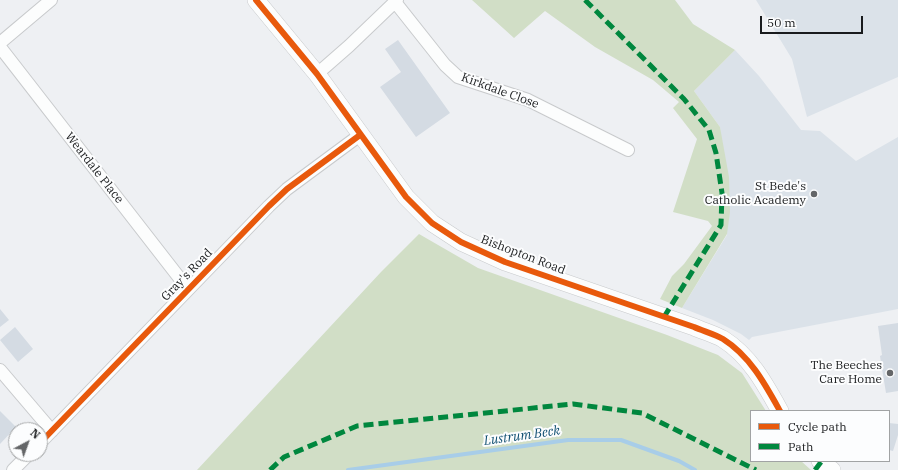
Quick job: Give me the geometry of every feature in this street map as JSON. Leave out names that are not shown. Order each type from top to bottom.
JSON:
[{"type":"street","points":[[0,43],[51,0]]},
{"type":"street","name":"Bishopton Road","points":[[256,0],[317,74],[406,197],[432,223],[461,242],[505,262],[694,327],[722,339],[745,357],[762,379],[779,410]]},
{"type":"street","points":[[317,74],[396,1]]},
{"type":"street","name":"Kirkdale Close","points":[[396,1],[445,65],[458,77],[528,100],[628,150]]},
{"type":"street","name":"Weardale Place","points":[[0,47],[188,289]]},
{"type":"street","name":"Gray's Road","points":[[48,436],[269,206],[287,190],[360,135]]},
{"type":"street","points":[[0,370],[52,432]]},
{"type":"street","points":[[13,470],[21,462]]},
{"type":"street","points":[[821,462],[832,470]]},
{"type":"shaded area","points":[[756,0],[898,0],[898,77],[807,117],[792,59]]},
{"type":"shaded area","name":"St Bede's Catholic Academy","points":[[735,50],[759,76],[801,130],[820,131],[856,161],[898,137],[898,309],[752,337],[749,340],[741,334],[713,320],[682,308],[727,235],[720,127],[694,91]]},
{"type":"green space","points":[[472,0],[675,0],[693,24],[735,50],[694,91],[720,127],[729,177],[730,212],[727,234],[682,308],[660,299],[672,276],[684,264],[712,226],[708,221],[673,212],[697,139],[673,108],[679,102],[653,80],[595,47],[545,11],[514,38]]},
{"type":"green space","points":[[419,234],[478,268],[667,335],[718,355],[742,373],[765,410],[750,410],[750,462],[802,462],[811,470],[197,470],[381,272]]},
{"type":"building","points":[[398,40],[450,113],[416,137],[380,87],[401,72],[385,49]]},
{"type":"building","points":[[0,309],[9,320],[0,327]]},
{"type":"building","name":"The Beeches Care Home","points":[[898,323],[898,391],[886,393],[880,356],[882,355],[878,326]]},
{"type":"building","points":[[15,327],[33,349],[18,362],[0,340]]},
{"type":"building","points":[[0,411],[11,422],[8,422],[8,436],[0,444]]},
{"type":"building","points":[[890,423],[898,424],[898,435],[893,451],[890,450]]},
{"type":"waterway","name":"Lustrum Beck","points":[[348,470],[568,440],[621,440],[679,461],[695,470]]},
{"type":"marked path","points":[[585,0],[684,99],[709,130],[716,153],[722,193],[721,225],[664,317]]},
{"type":"marked path","points":[[270,470],[284,457],[357,426],[573,404],[642,413],[756,470]]},
{"type":"marked path","points":[[815,470],[821,462]]},
{"type":"cycle path","points":[[256,0],[317,74],[406,197],[432,223],[461,242],[505,262],[694,327],[723,339],[733,346],[749,362],[779,410]]},
{"type":"cycle path","points":[[48,435],[269,206],[287,189],[360,135]]},
{"type":"place","name":"St Bede's Catholic Academy","points":[[814,194]]},
{"type":"place","name":"The Beeches Care Home","points":[[890,373]]}]
